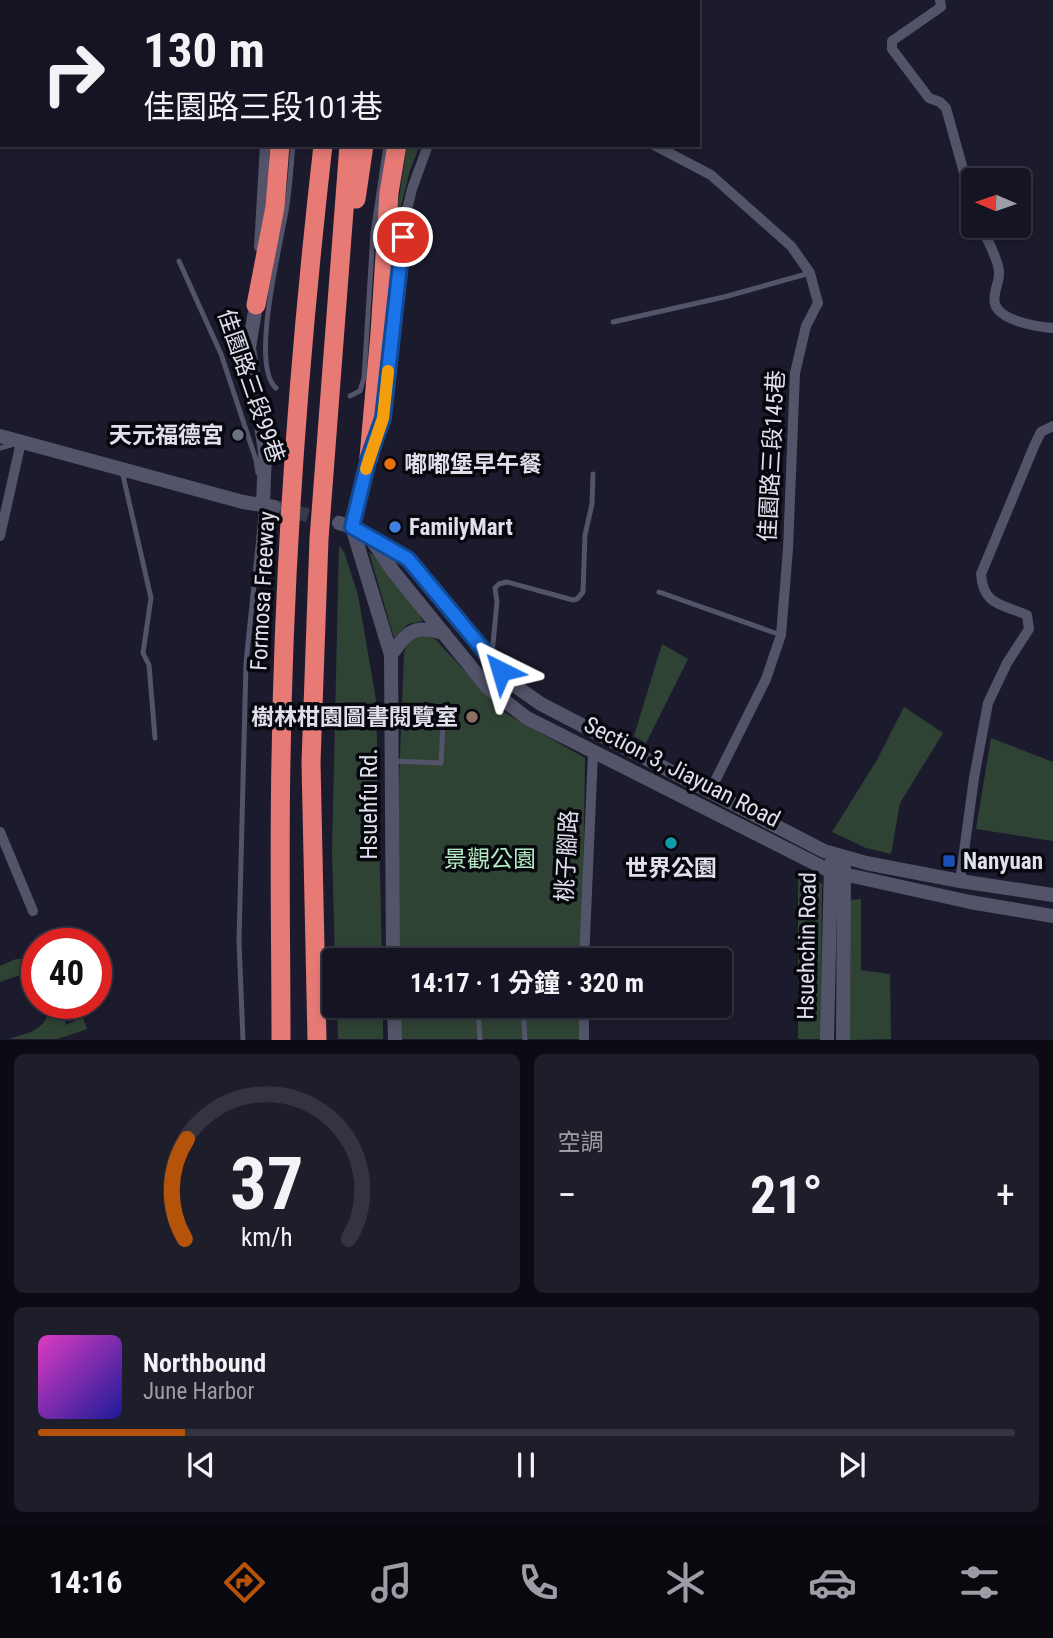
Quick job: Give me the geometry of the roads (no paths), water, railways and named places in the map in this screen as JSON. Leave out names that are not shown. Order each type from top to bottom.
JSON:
[{"type":"highway","points":[[256,305],[275,207],[279,147]]},
{"type":"highway","name":"Formosa Freeway","points":[[281,1040],[281,758],[285,622],[321,147]]},
{"type":"highway","points":[[317,1040],[311,762],[319,538],[349,147]]},
{"type":"highway","points":[[333,359],[364,147]]},
{"type":"highway","points":[[369,457],[389,193],[397,147]]},
{"type":"street","points":[[940,0],[941,6],[892,41],[892,49],[929,98],[940,102],[946,108],[963,168]]},
{"type":"street","name":"佳園路三段99巷","points":[[265,147],[256,305],[250,348],[265,452],[268,506]]},
{"type":"street","points":[[345,525],[383,418],[404,222],[412,189],[427,147]]},
{"type":"street","name":"佳園路三段145巷","points":[[658,147],[711,175],[791,246],[810,273],[818,303],[806,326],[795,373],[788,549],[781,635],[766,679],[710,791]]},
{"type":"street","points":[[986,238],[1000,270],[995,305],[1002,315],[1036,327],[1053,328]]},
{"type":"street","points":[[960,881],[974,778],[988,703],[1007,663],[1029,629],[1027,615],[992,601],[986,595],[982,589],[981,574],[1035,443],[1041,432],[1053,426]]},
{"type":"street","points":[[0,436],[243,502],[268,506]]},
{"type":"street","points":[[0,536],[21,442]]},
{"type":"street","name":"Section 3, Jiayuan Road","points":[[345,525],[370,536],[408,559],[512,683],[541,704],[838,856],[960,881],[1053,895]]},
{"type":"street","name":"Hsuehfu Rd.","points":[[345,525],[391,655],[393,948]]},
{"type":"street","name":"Section 3, Jiayuan Road","points":[[370,536],[393,571],[488,688],[527,718],[836,873],[970,902],[1053,915]]},
{"type":"street","points":[[391,655],[404,636],[417,629],[428,628],[443,633]]},
{"type":"street","name":"桃子腳路","points":[[585,948],[593,753]]},
{"type":"street","points":[[0,832],[33,911]]},
{"type":"street","name":"Hsuehchin Road","points":[[827,1040],[838,856]]},
{"type":"street","name":"Hsuehchin Road","points":[[836,873],[843,1040]]},
{"type":"street","points":[[394,1018],[395,1040]]},
{"type":"street","points":[[584,1018],[584,1040]]},
{"type":"lane","points":[[276,388],[269,383],[265,367],[270,292],[287,205],[293,147]]},
{"type":"lane","points":[[350,396],[360,391],[364,378],[373,233],[386,147]]},
{"type":"lane","name":"佳園路三段99巷","points":[[179,261],[221,354],[256,460],[268,506]]},
{"type":"lane","points":[[613,322],[810,273]]},
{"type":"lane","points":[[0,448],[21,442]]},
{"type":"lane","points":[[121,467],[151,598],[143,653],[149,665],[155,738]]},
{"type":"lane","points":[[491,659],[497,602],[495,589],[499,584],[507,582],[538,593],[573,600],[583,592],[585,535],[592,504],[593,474]]},
{"type":"lane","points":[[243,1040],[239,941],[246,677],[255,563],[268,506]]},
{"type":"lane","points":[[659,592],[781,635]]},
{"type":"lane","points":[[391,760],[441,763],[444,706]]},
{"type":"lane","points":[[479,1018],[480,1040]]},
{"type":"lane","points":[[523,1018],[524,1040]]},
{"type":"tunnel","points":[[274,507],[339,523]]},
{"type":"place","name":"天元福德宮","points":[[238,435]]},
{"type":"place","name":"嘟嘟堡早午餐","points":[[390,464]]},
{"type":"place","name":"FamilyMart","points":[[395,527]]},
{"type":"place","name":"樹林柑園圖書閱覽室","points":[[472,717]]},
{"type":"place","name":"世界公園","points":[[671,843]]},
{"type":"place","name":"Nanyuan","points":[[949,861]]},
{"type":"park label","name":"景觀公園","points":[[490,859]]}]
